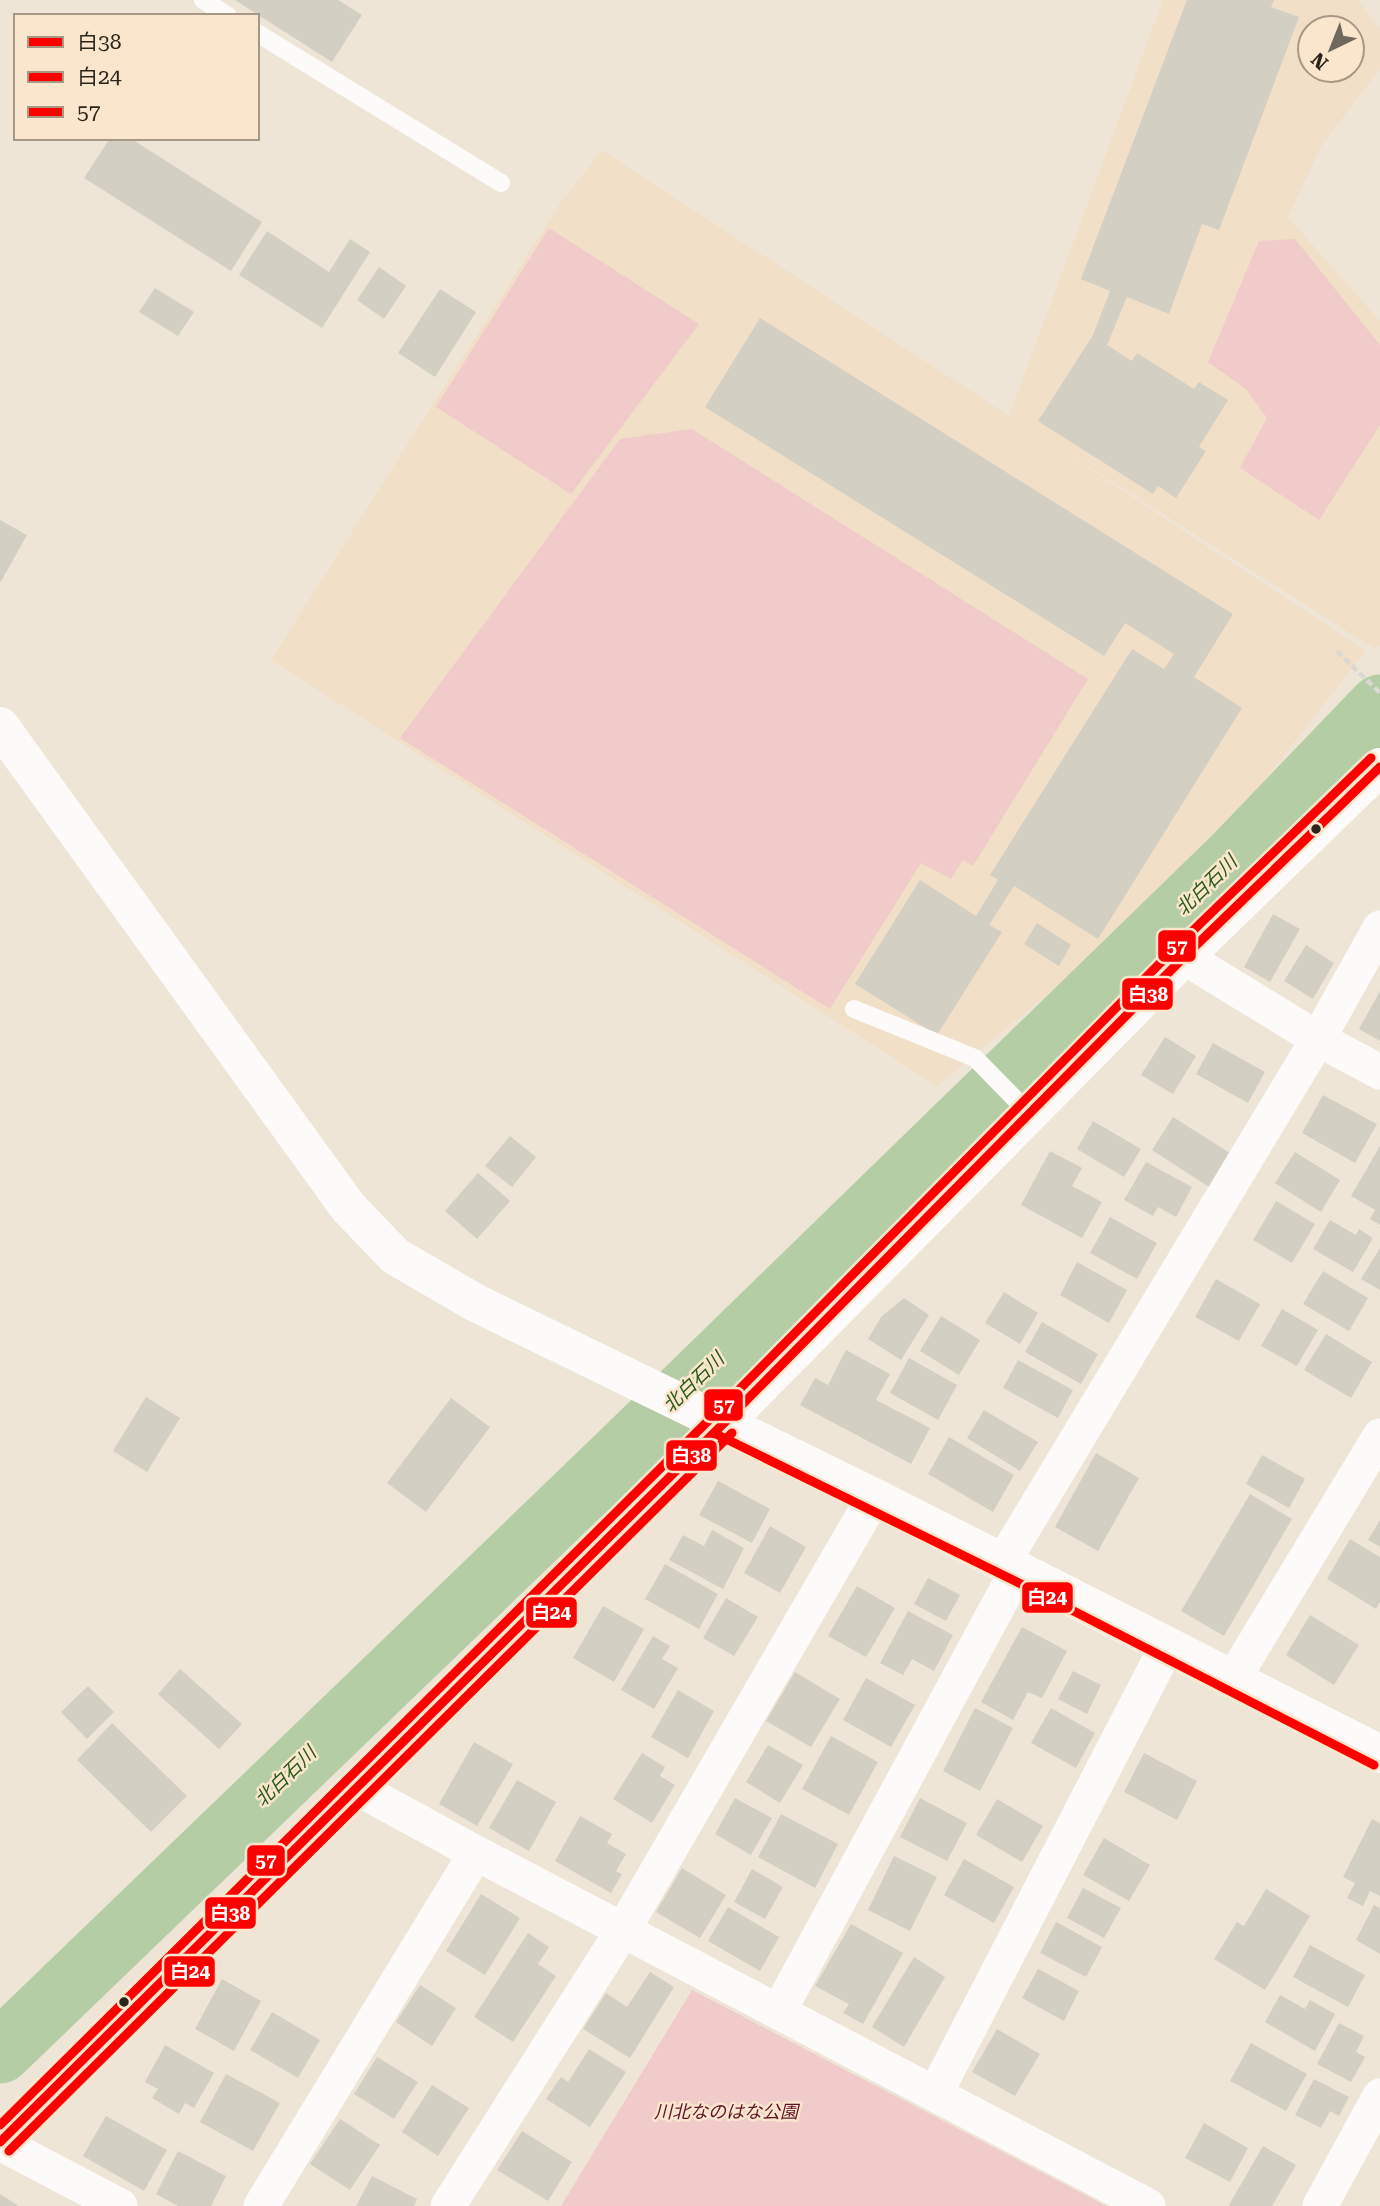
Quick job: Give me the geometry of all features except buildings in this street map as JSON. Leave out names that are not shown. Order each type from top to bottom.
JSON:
[{"type":"street","points":[[0,726],[348,1207],[395,1255],[477,1303],[874,1497],[1380,1754]]},
{"type":"street","points":[[120,2206],[0,2143],[357,1788],[709,1417],[1021,1104],[1184,957],[1380,767]]},
{"type":"street","points":[[779,2011],[1010,1566],[1318,1040],[1380,928]]},
{"type":"street","points":[[1184,957],[1318,1040],[1380,1072]]},
{"type":"street","points":[[1233,1679],[1380,1436]]},
{"type":"street","points":[[448,2206],[623,1930],[874,1497]]},
{"type":"street","points":[[935,2094],[1167,1646]]},
{"type":"street","points":[[357,1788],[1148,2206]]},
{"type":"street","points":[[261,2206],[476,1853]]},
{"type":"street","points":[[1320,2206],[1380,2096]]},
{"type":"lane","points":[[203,0],[225,14]]},
{"type":"lane","points":[[259,34],[501,183]]},
{"type":"lane","points":[[854,1009],[975,1058],[1021,1104]]},
{"type":"path","points":[[1337,651],[1378,691]]},
{"type":"shaded area","points":[[1163,0],[1359,0],[1380,30],[1380,69],[1322,145],[1288,217],[1380,321],[1380,645],[1375,649],[1034,432],[1366,651],[1264,781],[1107,942],[937,1086],[271,660],[559,205],[602,150],[1009,416]]},
{"type":"green space","points":[[549,228],[699,324],[571,494],[436,407]]},
{"type":"green space","points":[[1295,239],[1380,345],[1380,425],[1319,520],[1240,468],[1267,418],[1246,389],[1208,362],[1259,241]]},
{"type":"green space","points":[[692,429],[1088,679],[973,866],[963,860],[951,879],[921,863],[830,1009],[400,738],[620,439]]},
{"type":"green space","name":"川北なのはな公園","points":[[692,1990],[1106,2206],[561,2206]]},
{"type":"waterway","name":"北白石川","points":[[0,2052],[1235,857],[1380,706]]},
{"type":"transit line","name":"57","points":[[0,2125],[714,1415],[1175,948],[1371,758]]},
{"type":"transit line","name":"白38","points":[[0,2142],[723,1424],[1184,957],[1380,767]]},
{"type":"transit line","name":"白24","points":[[9,2151],[732,1433]]},
{"type":"transit line","name":"白24","points":[[718,1435],[1013,1580],[1374,1765]]}]
